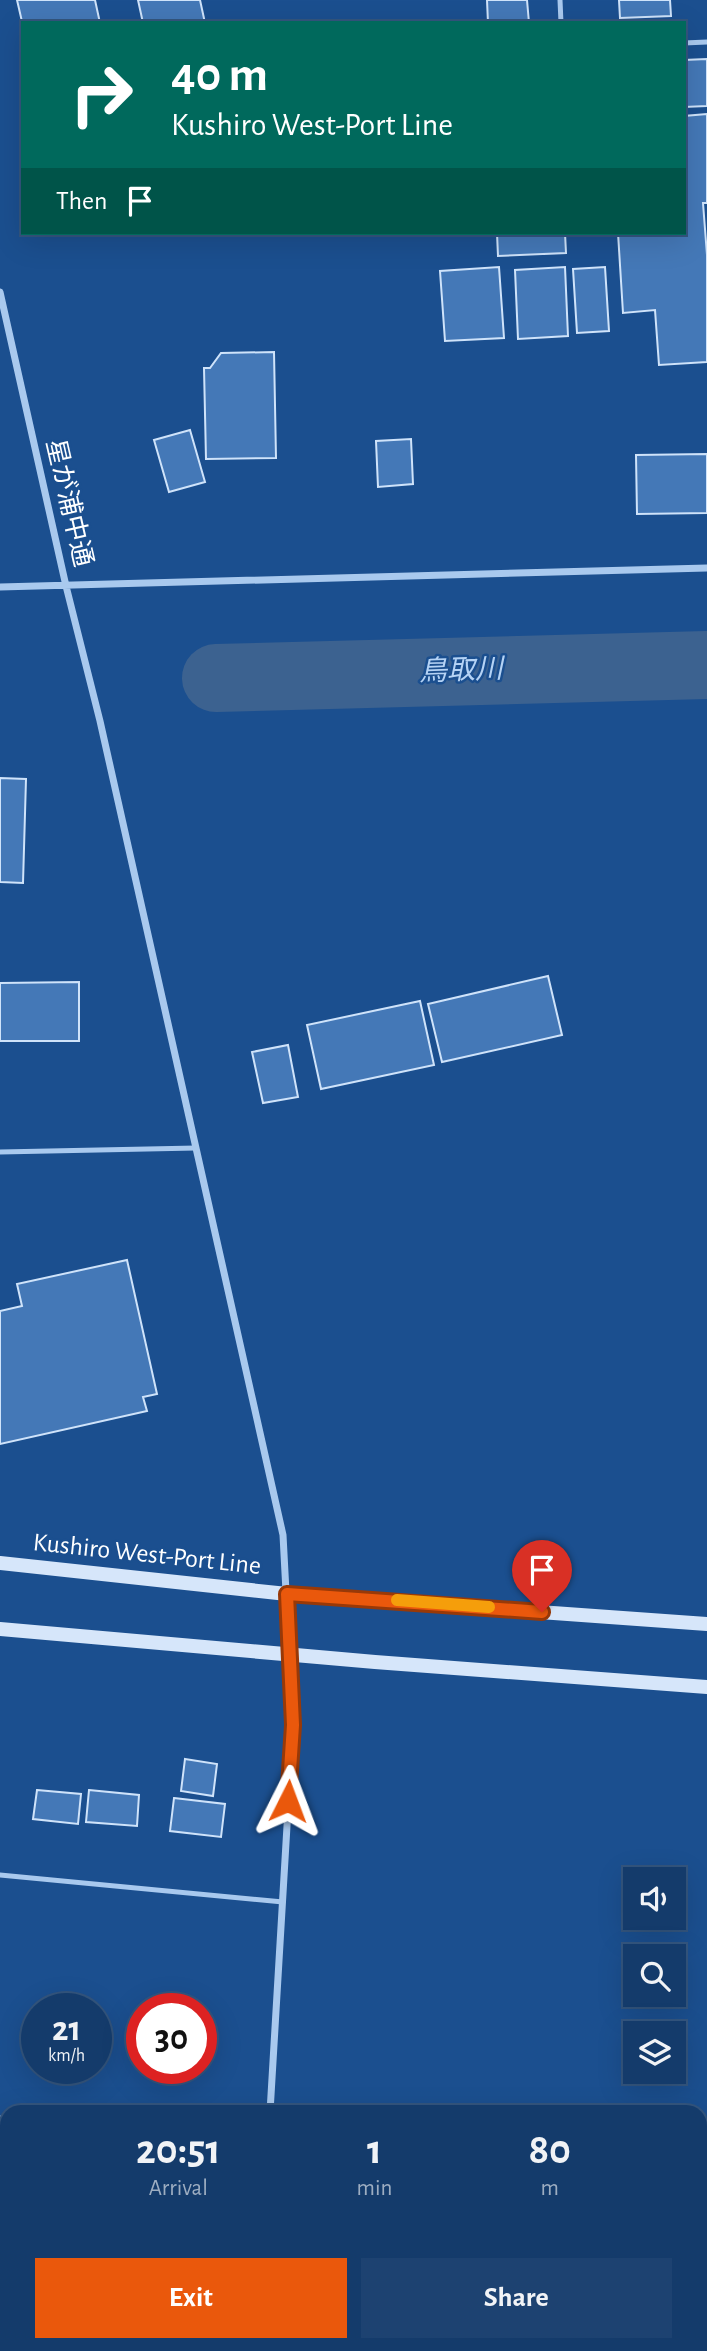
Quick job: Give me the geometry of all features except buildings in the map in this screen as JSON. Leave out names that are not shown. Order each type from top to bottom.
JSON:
[{"type":"main road","name":"Kushiro West-Port Line","points":[[0,1563],[287,1594],[707,1625]]},
{"type":"main road","points":[[0,1629],[707,1687]]},
{"type":"street","name":"星が浦中通","points":[[0,292],[66,586],[100,721],[283,1535],[293,1725],[270,2105]]},
{"type":"street","points":[[0,587],[707,568]]},
{"type":"lane","points":[[560,0],[561,21]]},
{"type":"lane","points":[[686,43],[707,42]]},
{"type":"lane","points":[[0,1153],[196,1148]]},
{"type":"lane","points":[[0,1875],[282,1902]]},
{"type":"waterway","name":"鳥取川","points":[[216,678],[707,665]]},
{"type":"slow traffic","points":[[397,1600],[489,1607]]},
{"type":"route","points":[[288,1801],[293,1725],[287,1594],[542,1612]]}]
